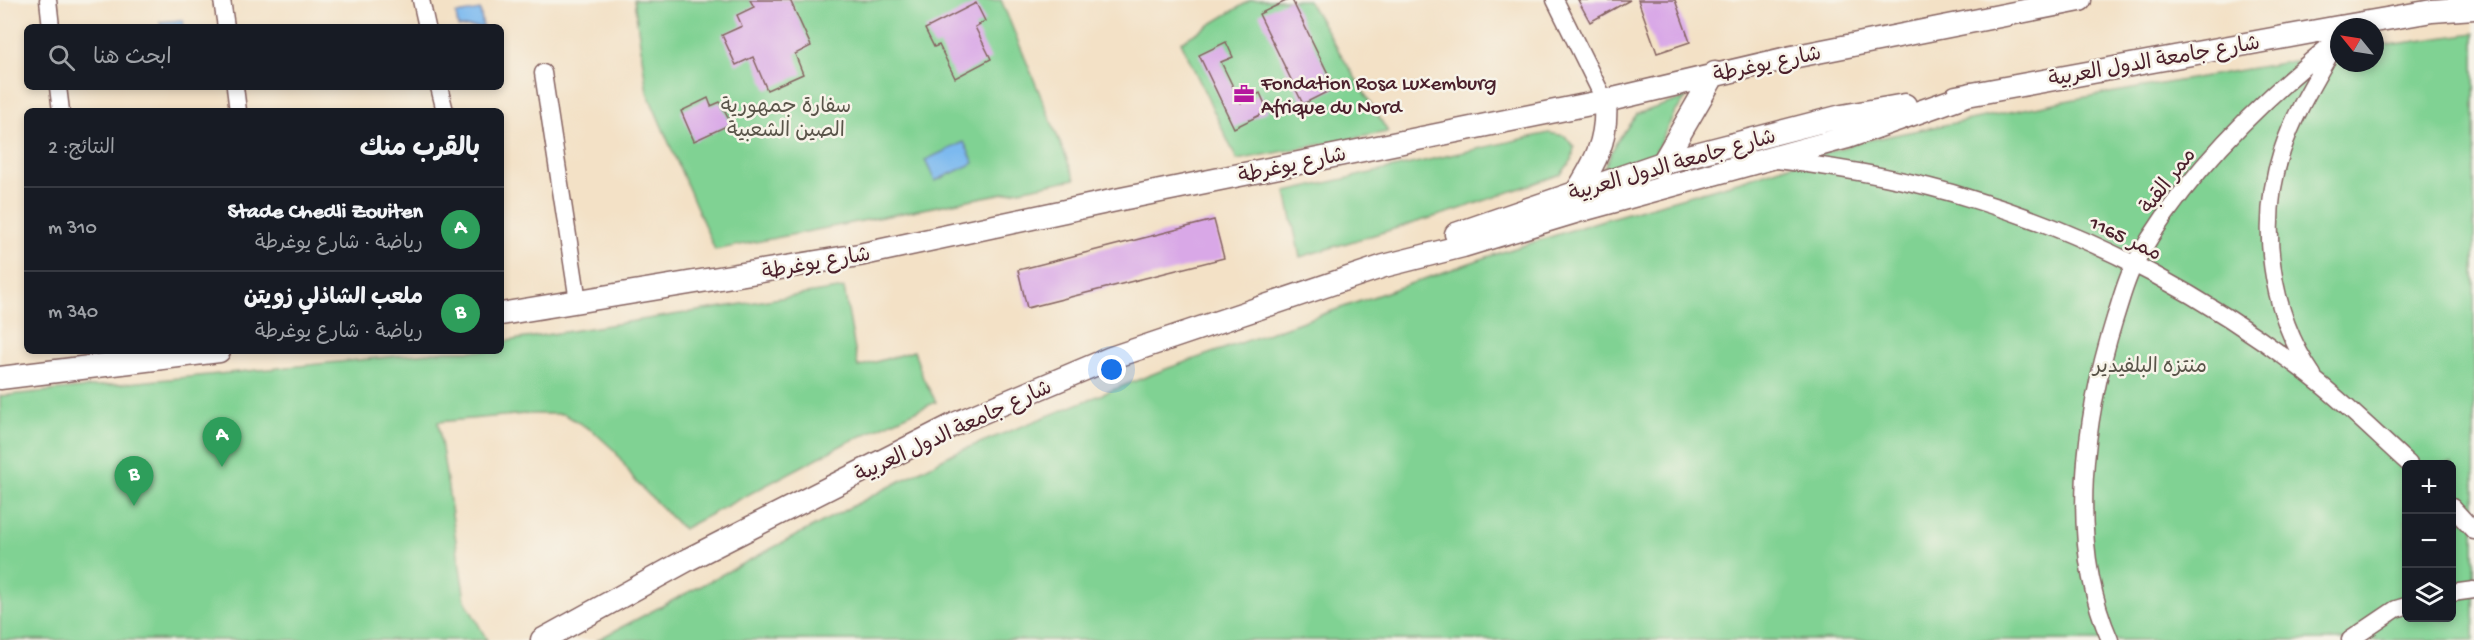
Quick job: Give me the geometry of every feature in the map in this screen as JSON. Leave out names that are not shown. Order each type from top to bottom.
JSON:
[{"type":"street","points":[[48,0],[51,24]]},
{"type":"street","points":[[222,0],[226,24]]},
{"type":"street","points":[[421,0],[426,24]]},
{"type":"street","points":[[1555,0],[1605,100],[1606,121],[1603,141],[1563,215]]},
{"type":"street","name":"شارع يوغرطة","points":[[504,313],[859,255],[1143,194],[1605,100],[1982,9],[2080,0]]},
{"type":"street","name":"شارع جامعة الدول العربية","points":[[2384,22],[2432,11],[2474,8]]},
{"type":"street","name":"شارع جامعة الدول العربية","points":[[1384,266],[1466,230],[1578,190],[1665,162],[1842,116],[2330,33]]},
{"type":"street","name":"ممر القبة","points":[[2110,640],[2098,604],[2088,550],[2086,473],[2093,410],[2105,350],[2134,265],[2206,164],[2284,84],[2330,43]]},
{"type":"street","points":[[2318,382],[2289,334],[2280,308],[2275,283],[2271,220],[2281,153],[2292,123],[2330,56]]},
{"type":"street","points":[[543,73],[578,301]]},
{"type":"street","points":[[1641,193],[1665,162],[1684,123],[1715,73]]},
{"type":"street","points":[[58,90],[61,108]]},
{"type":"street","points":[[235,90],[238,108]]},
{"type":"street","points":[[440,90],[444,108]]},
{"type":"street","name":"شارع جامعة الدول العربية","points":[[542,640],[689,559],[957,423],[1111,358],[1384,266],[1463,246],[1563,215],[1770,159],[1848,136],[1970,94]]},
{"type":"street","name":"ممر 1165","points":[[1770,159],[1906,181],[1970,198],[2066,232],[2134,265],[2222,316],[2318,382],[2404,460]]},
{"type":"street","points":[[0,378],[195,354]]},
{"type":"street","points":[[2456,512],[2474,531]]},
{"type":"street","points":[[2456,592],[2474,590]]},
{"type":"street","points":[[2350,640],[2402,607]]},
{"type":"green space","name":"سفارة جمهورية الصين الشعبية","points":[[634,0],[1001,0],[1075,179],[715,250],[647,92]]},
{"type":"green space","points":[[1251,0],[1308,0],[1388,132],[1237,160],[1181,42]]},
{"type":"green space","name":"منتزه البلفيدير","points":[[2474,33],[2474,640],[597,640],[952,454],[1163,370],[1484,258],[1603,220],[1741,181],[1859,142],[2075,99],[2330,55],[2330,72],[2384,72],[2384,46]]},
{"type":"green space","points":[[1687,97],[1674,114],[1653,157],[1602,172],[1616,143],[1637,114]]},
{"type":"green space","points":[[1549,133],[1565,136],[1574,147],[1572,160],[1561,174],[1457,210],[1300,257],[1286,192]]},
{"type":"green space","points":[[844,288],[858,367],[914,351],[923,378],[936,402],[846,443],[683,529],[636,482],[615,451],[593,431],[564,414],[525,414],[438,422],[465,600],[487,640],[0,640],[0,396],[417,354],[504,354],[504,342]]},
{"type":"water","points":[[480,10],[482,24],[458,24],[456,14]]},
{"type":"water","points":[[183,20],[184,24],[160,24],[160,22]]},
{"type":"water","points":[[964,142],[974,163],[935,181],[925,160]]},
{"type":"building","points":[[750,0],[790,0],[811,46],[795,54],[803,74],[767,90],[753,57],[736,65],[722,35],[742,26],[737,15],[754,7]]},
{"type":"building","points":[[1292,0],[1335,88],[1303,104],[1259,14]]},
{"type":"building","points":[[1578,0],[1630,0],[1590,22]]},
{"type":"building","points":[[1638,0],[1675,0],[1690,42],[1657,53]]},
{"type":"building","points":[[976,3],[985,21],[975,27],[991,59],[955,78],[939,45],[934,47],[925,29]]},
{"type":"building","points":[[1226,42],[1233,57],[1221,62],[1241,103],[1260,93],[1268,111],[1234,128],[1199,55]]},
{"type":"building","points":[[708,98],[711,106],[720,102],[731,124],[694,141],[681,111]]},
{"type":"building","points":[[1214,220],[1224,258],[1027,308],[1018,270]]},
{"type":"place","name":"Fondation Rosa Luxemburg Afrique du Nord","points":[[1244,94]]},
{"type":"place","name":"Stade Chedli Zouiten","points":[[222,467]]},
{"type":"place","name":"ملعب الشاذلي زويتن","points":[[134,506]]}]
